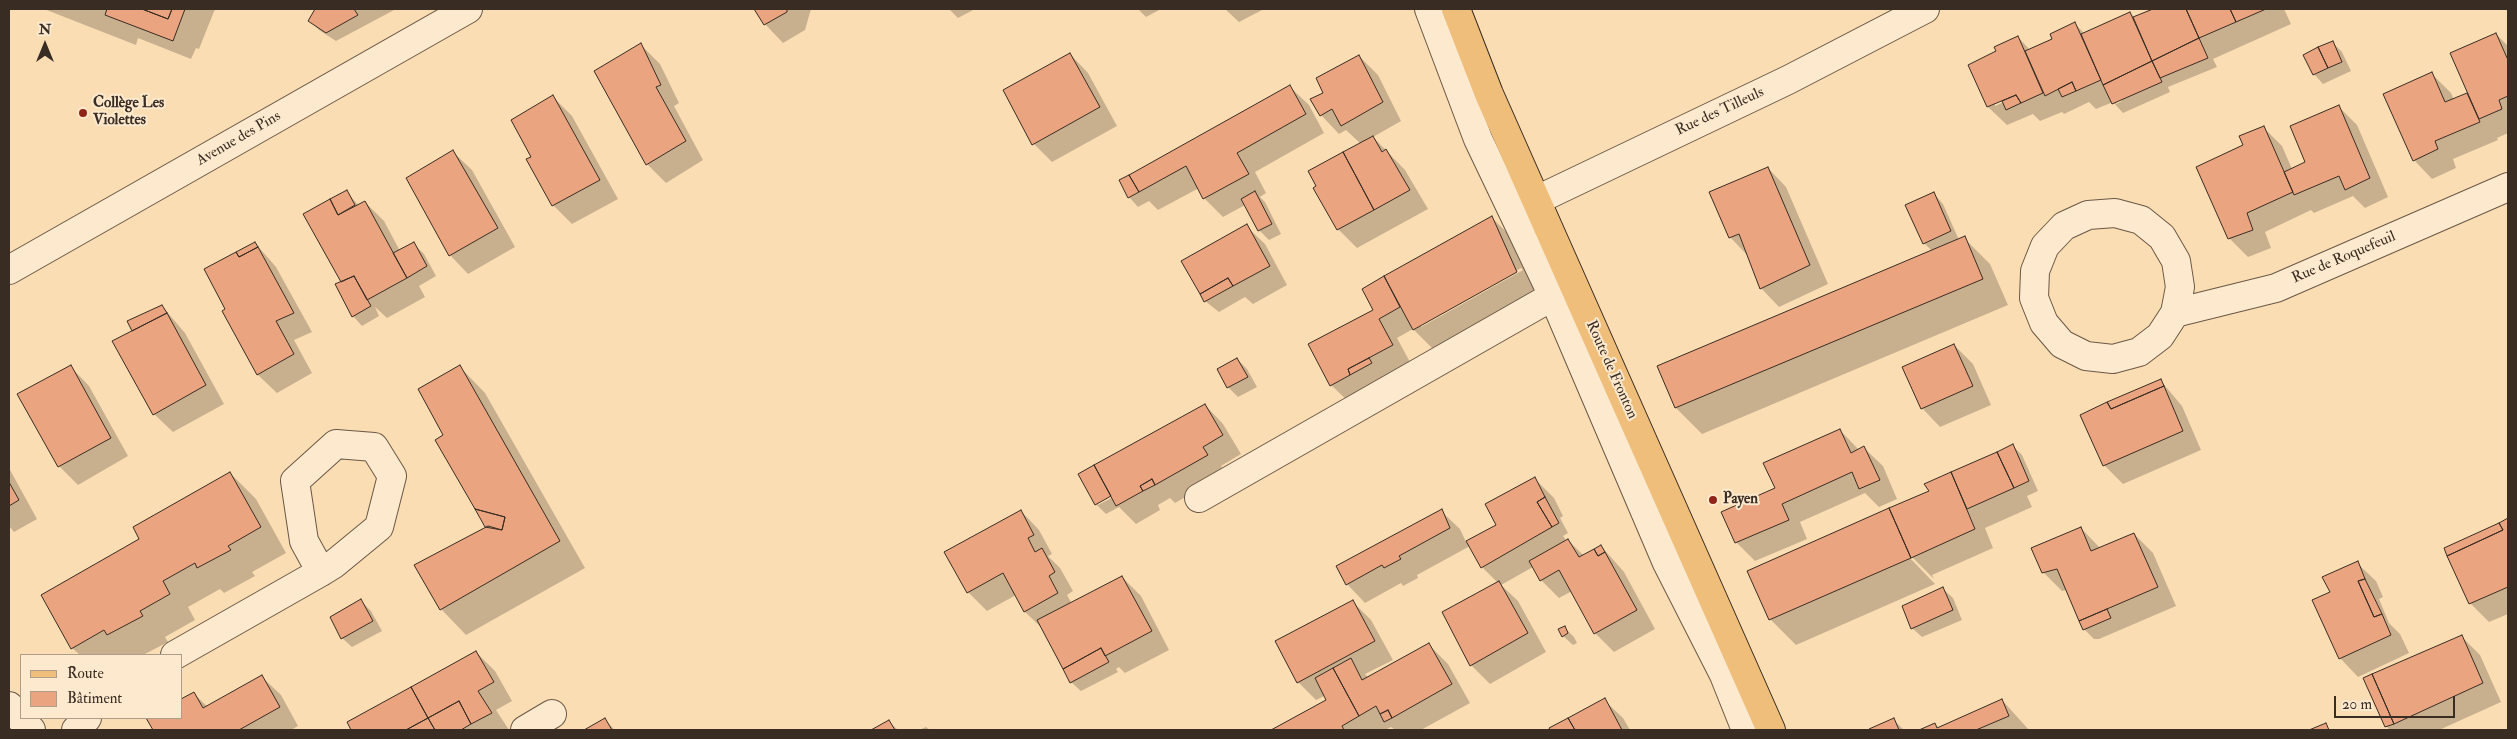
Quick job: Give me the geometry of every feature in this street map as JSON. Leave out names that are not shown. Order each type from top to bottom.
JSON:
[{"type":"main road","name":"Route de Fronton","points":[[1456,9],[1489,94],[1524,206],[1771,730]]},
{"type":"street","name":"Avenue des Pins","points":[[9,270],[468,9]]},
{"type":"street","points":[[1429,9],[1478,138],[1524,206]]},
{"type":"street","name":"Rue des Tilleuls","points":[[1524,206],[1788,80],[1925,9]]},
{"type":"street","name":"Rue de Roquefeuil","points":[[2175,313],[2276,288],[2508,187]]},
{"type":"street","points":[[2115,213],[2141,220],[2162,237],[2176,261],[2180,287],[2175,313],[2160,336],[2139,352],[2113,358],[2086,356],[2062,344],[2044,323],[2034,298],[2035,271],[2045,246],[2064,226],[2088,215],[2115,213]]},
{"type":"street","points":[[1199,498],[1563,291],[1667,563],[1724,675],[1746,730]]},
{"type":"street","points":[[177,654],[321,572],[334,564],[379,527],[392,476],[374,447],[336,444],[295,481],[304,541],[321,572]]},
{"type":"street","points":[[9,706],[20,718]]},
{"type":"street","points":[[525,730],[552,714]]},
{"type":"street","points":[[21,719],[31,730]]},
{"type":"street","points":[[76,730],[85,719]]},
{"type":"building","points":[[107,9],[142,9],[168,19],[172,9],[185,9],[173,41],[105,15]]},
{"type":"building","points":[[142,9],[172,9],[168,19]]},
{"type":"building","points":[[315,9],[354,9],[358,15],[326,33],[308,21]]},
{"type":"building","points":[[754,9],[787,9],[787,12],[764,25]]},
{"type":"building","points":[[2153,9],[2186,9],[2199,38],[2152,61],[2133,17]]},
{"type":"building","points":[[2186,9],[2230,9],[2236,22],[2199,38]]},
{"type":"building","points":[[2230,9],[2266,9],[2236,22]]},
{"type":"building","points":[[2130,12],[2152,61],[2103,85],[2081,34]]},
{"type":"building","points":[[2075,22],[2101,80],[2076,91],[2072,82],[2045,96],[2025,51],[2052,39],[2050,34]]},
{"type":"building","points":[[2496,33],[2508,60],[2508,96],[2499,100],[2502,109],[2479,119],[2450,53]]},
{"type":"building","points":[[2018,36],[2043,93],[2021,103],[2016,95],[1987,107],[1968,65],[1996,51],[1994,47]]},
{"type":"building","points":[[2199,38],[2208,58],[2160,78],[2152,61]]},
{"type":"building","points":[[2333,41],[2342,62],[2328,68],[2318,47]]},
{"type":"building","points":[[641,43],[661,85],[656,87],[686,141],[646,165],[594,71]]},
{"type":"building","points":[[2318,47],[2328,68],[2313,75],[2303,55]]},
{"type":"building","points":[[1070,53],[1100,107],[1032,145],[1003,90]]},
{"type":"building","points":[[1359,55],[1383,102],[1341,126],[1332,109],[1320,116],[1310,99],[1323,93],[1316,78]]},
{"type":"building","points":[[2152,61],[2162,82],[2112,104],[2103,85]]},
{"type":"building","points":[[2432,72],[2445,102],[2467,93],[2480,122],[2435,141],[2438,149],[2413,161],[2383,94]]},
{"type":"building","points":[[2072,82],[2076,91],[2062,97],[2058,89]]},
{"type":"building","points":[[1290,85],[1306,114],[1237,153],[1249,174],[1203,199],[1186,166],[1139,192],[1129,175]]},
{"type":"building","points":[[553,95],[600,180],[552,206],[526,159],[531,157],[511,120]]},
{"type":"building","points":[[2016,95],[2021,103],[2006,110],[2002,101]]},
{"type":"building","points":[[2339,105],[2370,178],[2345,190],[2339,176],[2294,195],[2284,172],[2305,162],[2290,126]]},
{"type":"building","points":[[2264,126],[2293,192],[2247,213],[2253,230],[2228,239],[2196,167],[2243,145],[2239,136]]},
{"type":"building","points":[[1373,136],[1382,152],[1386,149],[1410,190],[1374,210],[1343,152]]},
{"type":"building","points":[[453,150],[498,228],[449,256],[406,178]]},
{"type":"building","points":[[1343,152],[1374,210],[1337,230],[1313,188],[1316,186],[1308,171]]},
{"type":"building","points":[[1768,167],[1810,265],[1760,289],[1739,234],[1729,238],[1709,192]]},
{"type":"building","points":[[1129,175],[1139,192],[1128,198],[1119,180]]},
{"type":"building","points":[[347,190],[355,205],[338,215],[330,199]]},
{"type":"building","points":[[1255,191],[1272,224],[1258,231],[1241,199]]},
{"type":"building","points":[[1934,192],[1951,231],[1923,244],[1905,205]]},
{"type":"building","points":[[330,199],[338,215],[365,201],[407,278],[367,300],[354,276],[341,282],[303,214]]},
{"type":"building","points":[[1492,216],[1517,272],[1413,330],[1384,276]]},
{"type":"building","points":[[1247,224],[1270,266],[1233,286],[1228,278],[1200,294],[1181,261]]},
{"type":"building","points":[[1965,236],[1983,279],[1675,408],[1657,366]]},
{"type":"building","points":[[255,242],[258,247],[239,257],[236,252]]},
{"type":"building","points":[[414,242],[427,266],[407,278],[393,253]]},
{"type":"building","points":[[258,247],[294,313],[276,321],[294,354],[257,375],[222,311],[225,309],[204,269],[236,252],[239,257]]},
{"type":"building","points":[[354,276],[371,306],[352,317],[335,284]]},
{"type":"building","points":[[1384,276],[1400,307],[1379,319],[1393,345],[1348,369],[1350,375],[1330,386],[1308,344],[1373,310],[1362,289]]},
{"type":"building","points":[[1228,278],[1233,286],[1204,302],[1200,294]]},
{"type":"building","points":[[162,305],[167,313],[132,331],[127,321]]},
{"type":"building","points":[[167,313],[206,385],[153,415],[112,341]]},
{"type":"building","points":[[1954,344],[1973,386],[1921,409],[1902,367]]},
{"type":"building","points":[[1237,358],[1248,377],[1227,388],[1217,369]]},
{"type":"building","points":[[1369,358],[1372,363],[1350,375],[1348,369]]},
{"type":"building","points":[[71,365],[111,438],[58,467],[17,394]]},
{"type":"building","points":[[460,365],[560,541],[440,610],[414,565],[488,526],[502,530],[505,517],[475,509],[435,440],[443,435],[418,389]]},
{"type":"building","points":[[2161,379],[2164,386],[2111,409],[2107,402]]},
{"type":"building","points":[[2164,386],[2183,431],[2103,466],[2080,415],[2107,402],[2111,409]]},
{"type":"building","points":[[1205,404],[1223,435],[1203,447],[1208,455],[1155,485],[1152,479],[1140,486],[1143,491],[1116,506],[1094,465]]},
{"type":"building","points":[[1840,429],[1851,453],[1864,446],[1880,480],[1859,489],[1852,472],[1782,504],[1789,520],[1735,543],[1721,512],[1775,488],[1763,463]]},
{"type":"building","points":[[2013,444],[2029,481],[2014,488],[1997,452]]},
{"type":"building","points":[[1997,452],[2014,488],[1967,509],[1951,472]]},
{"type":"building","points":[[1094,465],[1111,496],[1095,505],[1078,474]]},
{"type":"building","points":[[230,472],[261,527],[228,546],[231,550],[197,568],[195,563],[163,581],[170,594],[140,611],[143,616],[107,635],[104,630],[71,649],[41,595],[139,539],[133,527]]},
{"type":"building","points":[[1951,472],[1975,529],[1911,558],[1889,508],[1929,491],[1924,484]]},
{"type":"building","points":[[1535,477],[1545,497],[1537,502],[1552,527],[1481,568],[1466,541],[1496,525],[1485,504]]},
{"type":"building","points":[[1152,479],[1155,485],[1143,491],[1140,486]]},
{"type":"building","points":[[9,482],[19,500],[9,506]]},
{"type":"building","points":[[1545,497],[1559,523],[1552,527],[1537,502]]},
{"type":"building","points":[[1889,508],[1911,558],[1769,620],[1747,571]]},
{"type":"building","points":[[475,509],[505,517],[502,530],[485,527]]},
{"type":"building","points":[[1442,509],[1450,528],[1399,556],[1401,559],[1384,568],[1382,565],[1346,585],[1336,566]]},
{"type":"building","points":[[1021,510],[1034,535],[1028,538],[1035,552],[1042,548],[1055,572],[1049,576],[1058,593],[1024,612],[1003,573],[967,593],[944,552]]},
{"type":"building","points":[[2508,518],[2508,587],[2469,604],[2447,556],[2503,530],[2499,523]]},
{"type":"building","points":[[2499,523],[2503,530],[2447,556],[2444,548]]},
{"type":"building","points":[[2081,527],[2091,551],[2134,533],[2158,587],[2079,621],[2057,569],[2042,573],[2031,548]]},
{"type":"building","points":[[1568,539],[1579,557],[1594,549],[1598,556],[1605,552],[1637,610],[1594,634],[1559,570],[1540,581],[1529,561]]},
{"type":"building","points":[[1601,545],[1605,552],[1598,556],[1594,549]]},
{"type":"building","points":[[2358,561],[2365,579],[2358,581],[2374,617],[2382,614],[2391,635],[2339,659],[2312,600],[2330,592],[2322,577]]},
{"type":"building","points":[[1122,576],[1152,631],[1105,656],[1101,648],[1063,669],[1037,620]]},
{"type":"building","points":[[2365,579],[2382,614],[2374,617],[2358,581]]},
{"type":"building","points":[[1499,581],[1528,633],[1470,666],[1442,612]]},
{"type":"building","points":[[1943,587],[1953,610],[1911,629],[1902,606]]},
{"type":"building","points":[[361,599],[373,621],[341,639],[330,617]]},
{"type":"building","points":[[1353,600],[1375,641],[1297,683],[1275,641]]},
{"type":"building","points":[[2107,609],[2111,618],[2083,630],[2079,621]]},
{"type":"building","points":[[1565,626],[1568,633],[1562,637],[1558,629]]},
{"type":"building","points":[[2462,635],[2483,683],[2394,724],[2372,674]]},
{"type":"building","points":[[1429,643],[1452,684],[1392,718],[1388,710],[1380,714],[1376,706],[1359,716],[1333,668],[1351,658],[1362,680]]},
{"type":"building","points":[[1101,648],[1109,662],[1070,683],[1063,669]]},
{"type":"building","points":[[476,651],[494,682],[478,691],[492,713],[471,724],[459,701],[428,718],[411,687]]},
{"type":"building","points":[[1333,668],[1359,716],[1342,726],[1344,730],[1271,730],[1326,700],[1315,678]]},
{"type":"building","points":[[2372,674],[2394,724],[2385,727],[2363,678]]},
{"type":"building","points":[[262,675],[280,707],[239,730],[153,730],[147,719],[182,719],[182,698],[194,692],[203,708]]},
{"type":"building","points":[[411,687],[428,718],[406,730],[351,730],[347,722]]},
{"type":"building","points":[[1605,698],[1622,730],[1575,730],[1568,718]]},
{"type":"building","points":[[2002,699],[2009,716],[1976,730],[1919,730],[1935,723],[1937,728]]},
{"type":"building","points":[[459,701],[471,724],[461,730],[435,730],[428,718]]},
{"type":"building","points":[[1388,710],[1392,718],[1384,722],[1380,714]]},
{"type":"building","points":[[428,718],[435,730],[406,730]]},
{"type":"building","points":[[605,718],[612,730],[584,730]]},
{"type":"building","points":[[1568,718],[1575,730],[1550,730],[1549,728]]},
{"type":"building","points":[[1894,718],[1899,730],[1869,729]]},
{"type":"building","points":[[889,720],[895,730],[871,730]]},
{"type":"building","points":[[2326,723],[2329,730],[2309,730]]},
{"type":"place","name":"Collège Les Violettes","points":[[83,113]]},
{"type":"place","name":"Payen","points":[[1713,500]]}]
